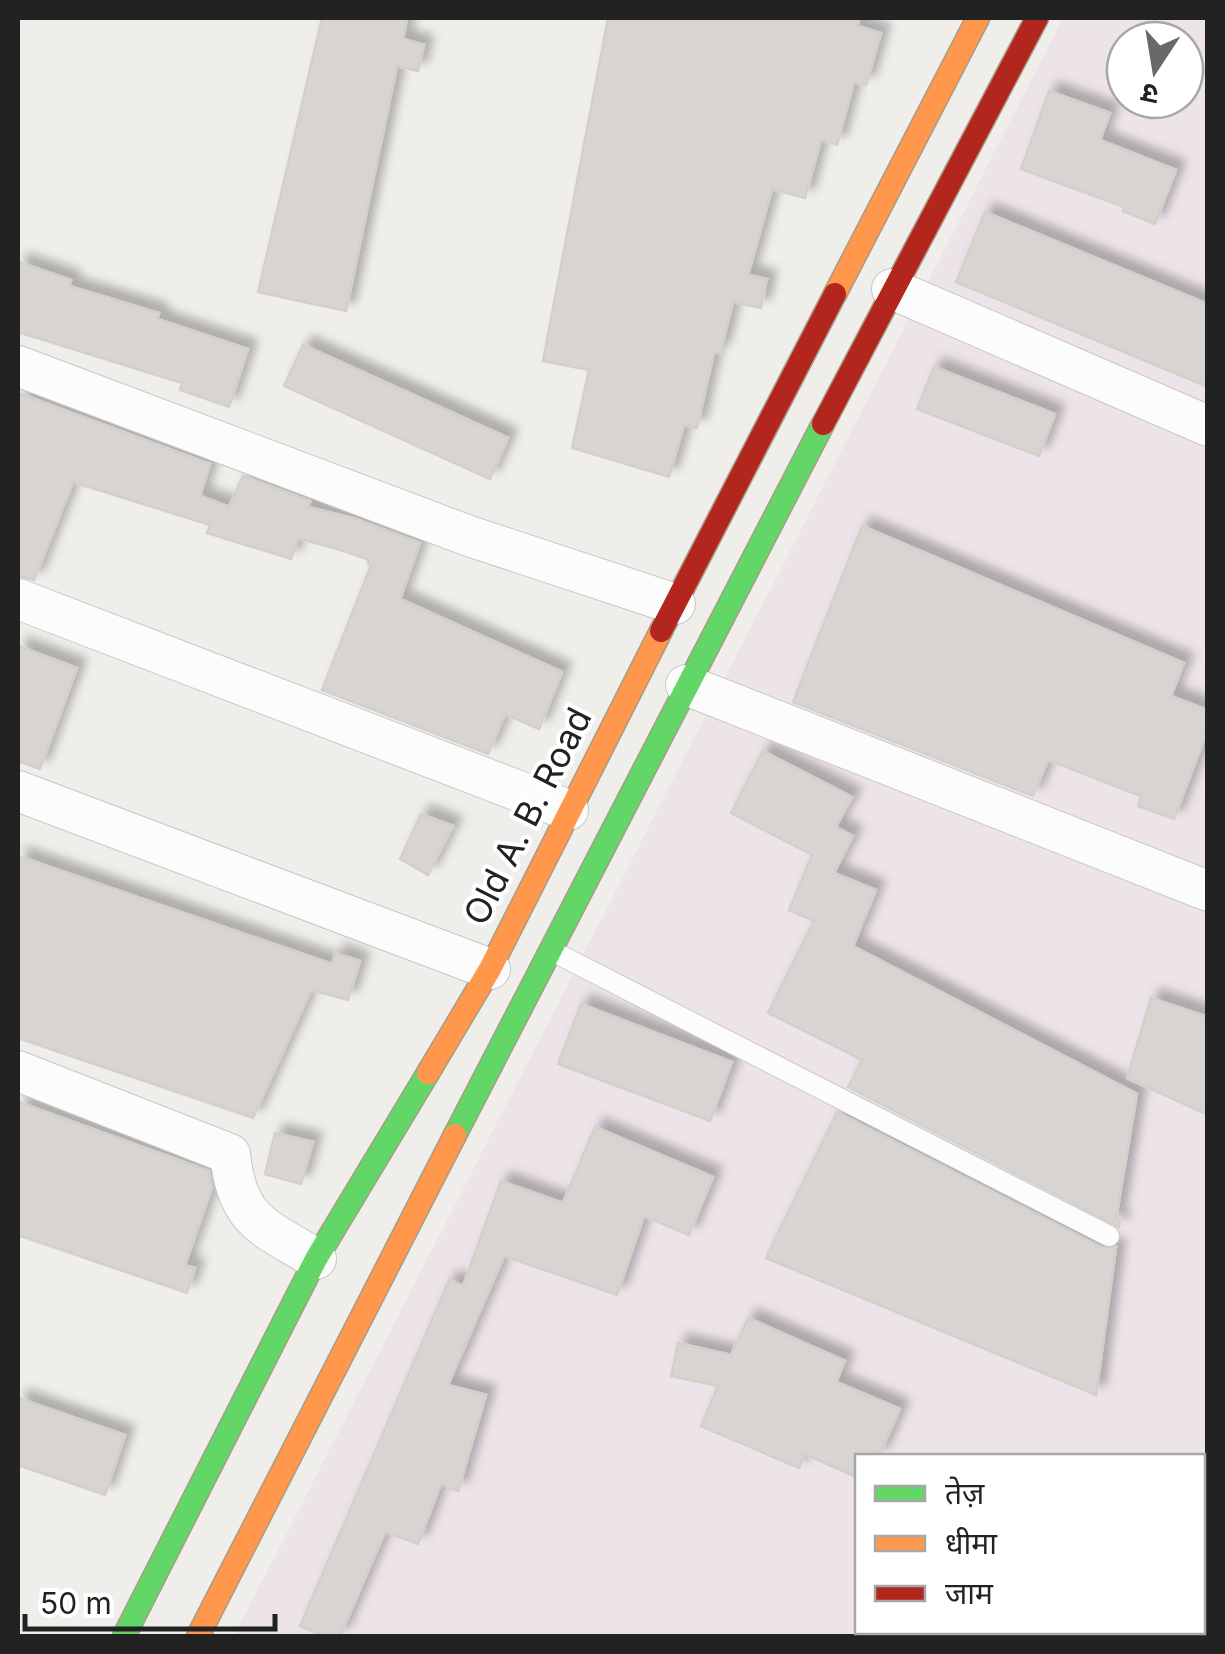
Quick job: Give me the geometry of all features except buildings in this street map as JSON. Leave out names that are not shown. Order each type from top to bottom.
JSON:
[{"type":"main road","name":"Old A. B. Road","points":[[124,1636],[316,1259],[490,968],[978,18]]},
{"type":"main road","points":[[198,1636],[686,685],[1037,18]]},
{"type":"street","points":[[892,290],[1208,426]]},
{"type":"street","points":[[18,366],[469,536],[675,604]]},
{"type":"street","points":[[18,600],[568,810]]},
{"type":"street","points":[[686,685],[1208,891]]},
{"type":"street","points":[[18,791],[490,968]]},
{"type":"street","points":[[18,1071],[230,1154],[236,1195],[250,1218],[316,1259]]},
{"type":"lane","points":[[550,950],[1109,1236]]},
{"type":"shaded area","points":[[1063,18],[1207,18],[1207,1636],[234,1636]]},
{"type":"traffic: fast","points":[[455,1135],[823,424]]},
{"type":"traffic: fast","points":[[124,1636],[316,1259],[428,1073]]},
{"type":"traffic: slow","points":[[835,294],[978,18]]},
{"type":"traffic: slow","points":[[428,1073],[490,969],[661,631]]},
{"type":"traffic: slow","points":[[198,1636],[455,1135]]},
{"type":"traffic: jam","points":[[823,424],[1037,18]]},
{"type":"traffic: jam","points":[[661,631],[835,294]]}]
